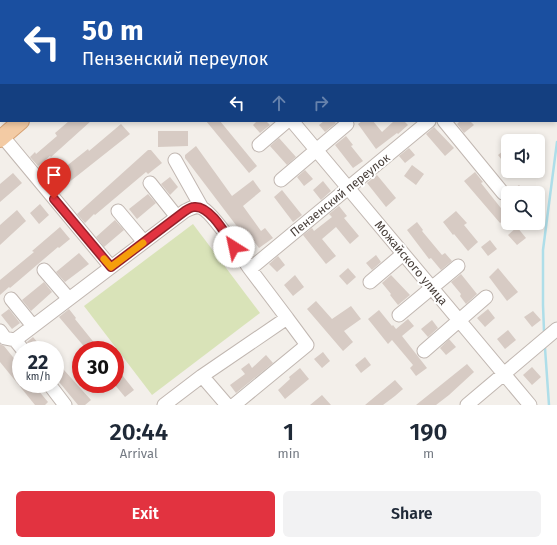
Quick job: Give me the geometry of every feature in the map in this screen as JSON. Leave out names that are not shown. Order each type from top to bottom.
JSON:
[{"type":"main road","points":[[1,138],[20,122]]},
{"type":"street","points":[[258,145],[286,122]]},
{"type":"street","name":"Можайского улица","points":[[293,122],[530,405]]},
{"type":"street","name":"Пензенский переулок","points":[[250,269],[349,189],[428,122]]},
{"type":"street","points":[[445,122],[501,192]]},
{"type":"street","points":[[281,180],[346,124]]},
{"type":"street","points":[[1,138],[111,267]]},
{"type":"street","points":[[175,160],[202,208],[211,215],[307,345],[234,405]]},
{"type":"street","points":[[150,183],[177,217]]},
{"type":"street","points":[[22,341],[33,326],[177,217],[192,207],[202,208]]},
{"type":"street","points":[[118,210],[144,242]]},
{"type":"street","points":[[370,282],[403,254]]},
{"type":"street","points":[[400,316],[458,266]]},
{"type":"street","points":[[44,270],[69,299]]},
{"type":"street","points":[[424,351],[486,297]]},
{"type":"street","points":[[11,299],[33,326]]},
{"type":"street","points":[[164,405],[202,376],[287,318]]},
{"type":"street","points":[[467,405],[557,329]]},
{"type":"street","points":[[0,331],[6,338],[12,341]]},
{"type":"street","points":[[202,376],[227,405]]},
{"type":"street","points":[[56,393],[65,405]]},
{"type":"green space","points":[[193,224],[260,313],[152,395],[124,358],[124,341],[111,341],[84,306]]},
{"type":"building","points":[[68,122],[90,122],[51,157],[50,156],[38,166],[30,157],[35,152],[36,154],[57,136],[55,133]]},
{"type":"building","points":[[207,122],[221,122],[257,166],[249,173]]},
{"type":"building","points":[[256,122],[267,122],[270,125],[260,133],[253,125]]},
{"type":"building","points":[[323,122],[336,123],[325,132],[319,125]]},
{"type":"building","points":[[361,122],[374,122],[382,132],[393,122],[405,122],[408,125],[376,149],[358,124]]},
{"type":"building","points":[[459,122],[471,122],[474,125],[464,133],[457,124]]},
{"type":"building","points":[[121,124],[130,134],[58,191],[49,180],[88,149],[89,151]]},
{"type":"building","points":[[434,127],[454,148],[445,156],[426,134]]},
{"type":"building","points":[[158,131],[188,131],[188,146],[158,147]]},
{"type":"building","points":[[346,136],[353,145],[351,146],[363,161],[353,168],[335,145]]},
{"type":"building","points":[[279,138],[296,157],[287,165],[270,146]]},
{"type":"building","points":[[196,146],[232,196],[253,180],[261,191],[243,206],[261,231],[265,228],[273,238],[259,248],[245,230],[242,233],[185,158],[185,155]]},
{"type":"building","points":[[409,148],[415,155],[405,163],[399,156]]},
{"type":"building","points":[[148,150],[151,150],[162,163],[148,174],[146,172],[85,223],[77,214]]},
{"type":"building","points":[[412,165],[424,174],[416,185],[404,176]]},
{"type":"building","points":[[305,170],[313,179],[304,186],[297,177]]},
{"type":"building","points":[[475,172],[483,182],[481,183],[501,208],[501,222],[500,223],[464,181]]},
{"type":"building","points":[[13,173],[22,183],[0,202],[0,184]]},
{"type":"building","points":[[377,175],[396,198],[386,207],[367,183]]},
{"type":"building","points":[[170,177],[178,187],[170,195],[161,184]]},
{"type":"building","points":[[323,181],[331,191],[321,200],[313,190]]},
{"type":"building","points":[[282,190],[302,215],[293,222],[274,197]]},
{"type":"building","points":[[148,194],[156,203],[137,219],[129,209]]},
{"type":"building","points":[[40,204],[49,215],[39,224],[30,213]]},
{"type":"building","points":[[339,206],[347,216],[344,218],[359,236],[350,244],[336,227],[322,239],[336,256],[326,264],[303,235],[312,228],[314,231],[332,217],[329,214]]},
{"type":"building","points":[[17,210],[26,221],[0,245],[0,225]]},
{"type":"building","points":[[456,211],[467,223],[464,225],[478,242],[468,251],[443,222]]},
{"type":"building","points":[[115,220],[124,230],[104,247],[96,237]]},
{"type":"building","points":[[417,222],[423,230],[422,231],[442,255],[445,253],[452,261],[441,270],[431,258],[429,259],[407,230]]},
{"type":"building","points":[[60,227],[70,239],[59,248],[58,247],[0,295],[0,280],[34,252],[32,251]]},
{"type":"building","points":[[514,230],[519,230],[526,238],[517,245],[508,235]]},
{"type":"building","points":[[490,240],[497,249],[488,256],[481,247]]},
{"type":"building","points":[[79,253],[89,264],[65,282],[56,272]]},
{"type":"building","points":[[376,255],[381,262],[372,270],[366,263]]},
{"type":"building","points":[[278,256],[285,265],[277,272],[269,264]]},
{"type":"building","points":[[348,268],[356,277],[347,285],[339,276]]},
{"type":"building","points":[[498,268],[518,292],[507,301],[489,277]]},
{"type":"building","points":[[461,274],[477,294],[466,304],[460,296],[461,294],[451,282]]},
{"type":"building","points":[[295,275],[304,287],[293,296],[284,285]]},
{"type":"building","points":[[391,275],[410,295],[398,305],[382,283]]},
{"type":"building","points":[[44,282],[52,292],[31,311],[22,300]]},
{"type":"building","points":[[316,301],[332,319],[351,306],[361,319],[344,331],[353,342],[343,351],[307,309]]},
{"type":"building","points":[[9,309],[20,323],[12,329],[1,315]]},
{"type":"building","points":[[69,309],[93,341],[79,341],[59,317]]},
{"type":"building","points":[[488,309],[495,318],[485,327],[477,318]]},
{"type":"building","points":[[379,310],[396,329],[408,319],[414,326],[402,336],[427,368],[416,376],[410,368],[413,365],[392,340],[388,344],[368,319]]},
{"type":"building","points":[[533,311],[541,320],[532,327],[524,317]]},
{"type":"building","points":[[432,320],[438,328],[428,337],[421,329]]},
{"type":"building","points":[[508,330],[516,340],[505,349],[497,339]]},
{"type":"building","points":[[33,337],[36,341],[28,341]]},
{"type":"building","points":[[449,339],[456,347],[446,355],[440,348]]},
{"type":"building","points":[[0,344],[4,346],[12,356],[12,377],[0,362]]},
{"type":"building","points":[[323,352],[330,361],[322,368],[314,359]]},
{"type":"building","points":[[266,355],[273,363],[236,393],[230,385],[245,374],[241,369],[249,363],[252,368]]},
{"type":"building","points":[[365,357],[371,365],[361,373],[355,365]]},
{"type":"building","points":[[467,364],[474,372],[449,395],[436,405],[416,405]]},
{"type":"building","points":[[532,367],[541,377],[532,385],[523,375]]},
{"type":"building","points":[[300,368],[309,379],[285,399],[278,390],[290,379],[289,377]]},
{"type":"building","points":[[64,370],[72,379],[72,393],[85,393],[91,400],[85,405],[78,405],[64,388]]},
{"type":"building","points":[[124,377],[134,390],[125,397],[122,393],[124,393]]},
{"type":"building","points":[[395,380],[403,389],[395,396],[383,405],[365,405]]},
{"type":"building","points":[[25,393],[40,393],[48,402],[45,405],[35,405]]},
{"type":"building","points":[[322,395],[331,405],[310,405]]},
{"type":"waterway","points":[[544,331],[543,250],[557,142]]},
{"type":"waterway","points":[[545,348],[549,405]]},
{"type":"slow traffic","points":[[104,259],[111,267],[143,243]]},
{"type":"route","points":[[54,199],[111,267],[192,207],[202,208],[211,215],[234,247]]}]
